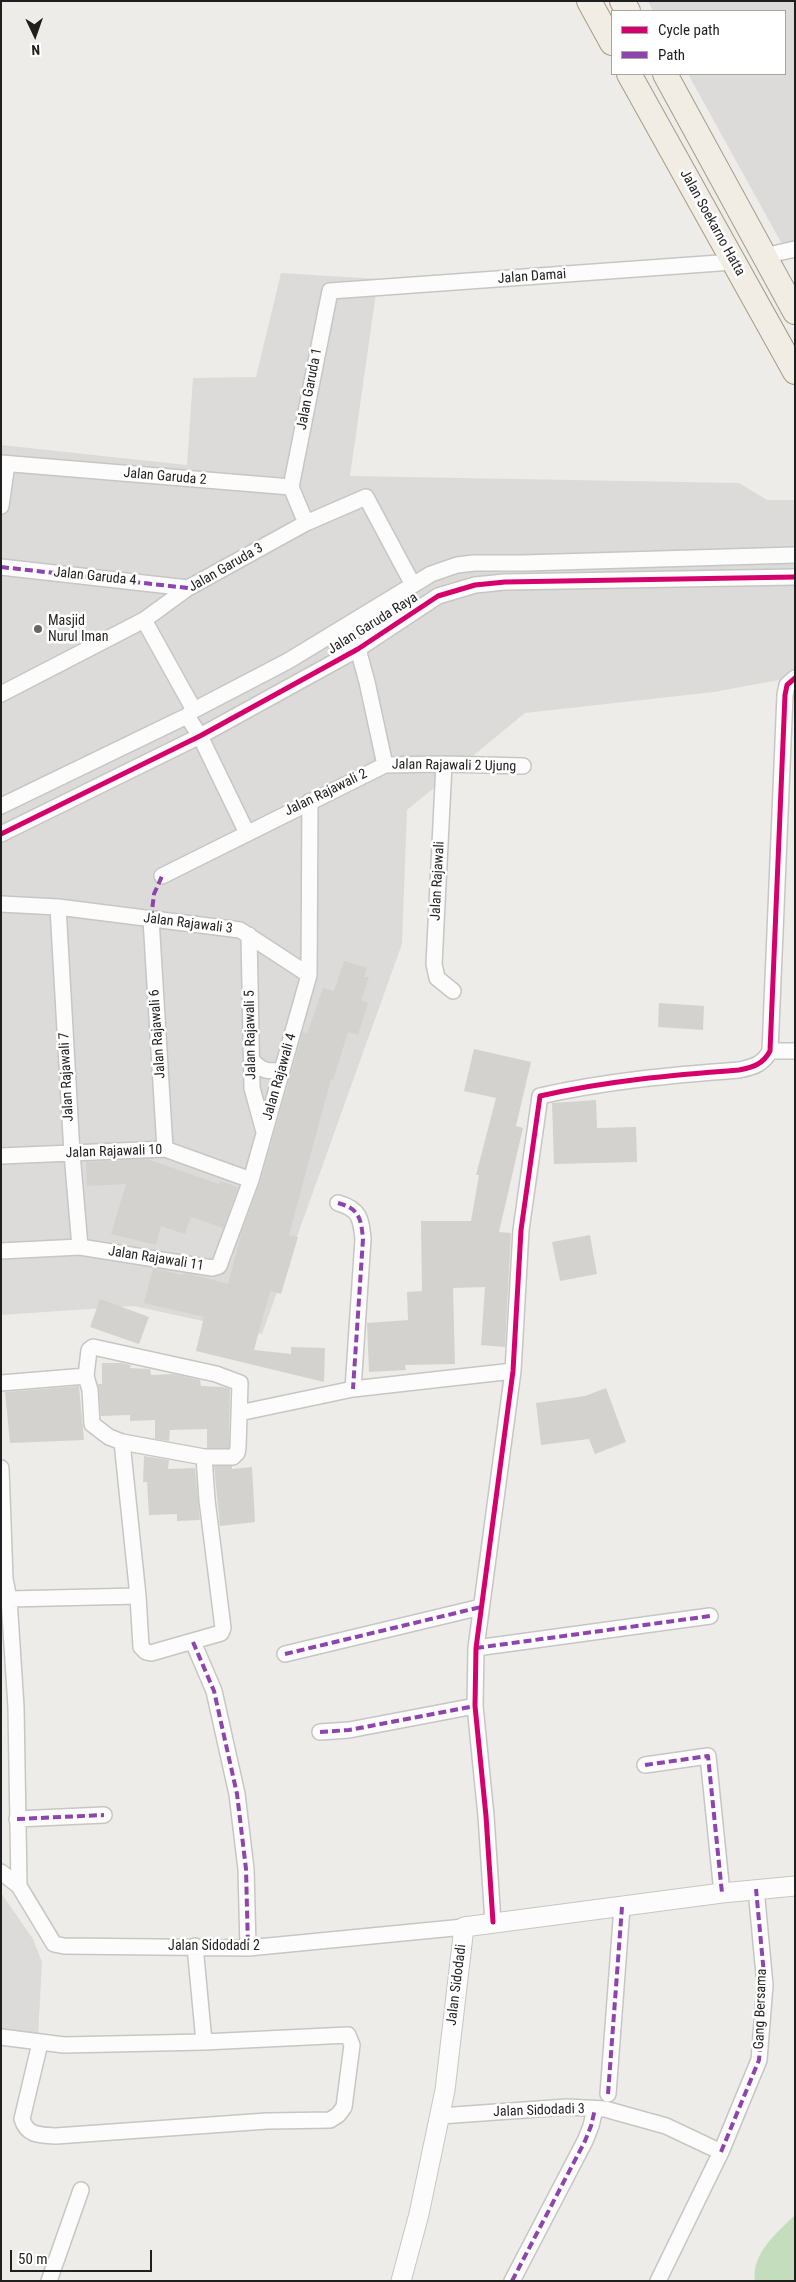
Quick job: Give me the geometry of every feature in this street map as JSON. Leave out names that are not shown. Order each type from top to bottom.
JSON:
[{"type":"main road","points":[[589,1],[611,42]]},
{"type":"main road","name":"Jalan Soekarno Hatta","points":[[630,75],[795,372]]},
{"type":"main road","points":[[666,75],[795,312]]},
{"type":"street","points":[[764,256],[795,249]]},
{"type":"street","name":"Jalan Damai","points":[[330,291],[733,262]]},
{"type":"street","name":"Jalan Garuda 1","points":[[291,487],[330,291]]},
{"type":"street","points":[[1,506],[4,464]]},
{"type":"street","name":"Jalan Garuda 2","points":[[4,464],[291,487]]},
{"type":"street","points":[[291,487],[306,522]]},
{"type":"street","name":"Jalan Garuda 3","points":[[1,694],[144,620],[188,588],[306,522],[366,497],[413,585]]},
{"type":"street","name":"Jalan Garuda Raya","points":[[1,806],[191,713],[288,661],[431,574],[456,565],[795,554]]},
{"type":"street","name":"Jalan Garuda 4","points":[[1,567],[188,588]]},
{"type":"street","name":"Jalan Garuda Raya","points":[[1,834],[200,736],[358,649],[438,596],[475,585],[505,582],[795,578]]},
{"type":"street","points":[[144,620],[191,713],[200,736],[247,833]]},
{"type":"street","name":"Jalan Rajawali 2","points":[[162,876],[385,765],[358,649]]},
{"type":"street","points":[[493,1922],[486,1816],[475,1706],[476,1648],[513,1371],[521,1230],[540,1096],[574,1088],[649,1077],[753,1067],[765,1061],[770,1051],[784,695],[787,685],[795,678]]},
{"type":"street","name":"Jalan Rajawali","points":[[444,764],[434,964],[437,978],[453,992]]},
{"type":"street","name":"Jalan Rajawali 2 Ujung","points":[[385,765],[523,766]]},
{"type":"street","points":[[309,975],[310,801]]},
{"type":"street","name":"Jalan Rajawali 3","points":[[1,904],[58,907],[240,930],[309,975]]},
{"type":"street","name":"Jalan Rajawali 7","points":[[58,907],[72,1153],[80,1247]]},
{"type":"street","name":"Jalan Rajawali 6","points":[[151,920],[165,1149]]},
{"type":"street","name":"Jalan Rajawali 5","points":[[248,935],[252,1088],[264,1133]]},
{"type":"street","name":"Jalan Rajawali 4","points":[[251,1180],[309,975]]},
{"type":"street","points":[[770,1051],[795,1051]]},
{"type":"street","points":[[252,1060],[259,1068],[269,1072],[282,1070]]},
{"type":"street","name":"Jalan Rajawali 10","points":[[1,1156],[165,1149],[251,1180]]},
{"type":"street","name":"Jalan Rajawali 11","points":[[1,1251],[80,1247],[216,1268],[220,1266],[251,1180]]},
{"type":"street","points":[[338,1203],[350,1206],[360,1217],[363,1239],[353,1389]]},
{"type":"street","points":[[93,1347],[216,1374],[240,1383],[237,1453],[233,1457],[204,1457],[109,1438],[92,1424],[91,1398],[86,1376],[89,1350],[93,1347]]},
{"type":"street","points":[[239,1413],[353,1389],[513,1371]]},
{"type":"street","points":[[1,1383],[86,1376]]},
{"type":"street","points":[[122,1442],[138,1596],[140,1646],[146,1652],[151,1653],[216,1636],[221,1633],[223,1628],[207,1500],[204,1457]]},
{"type":"street","points":[[1,1468],[3,1579],[9,1599],[9,1707],[17,1818],[19,1886]]},
{"type":"street","points":[[9,1599],[138,1596]]},
{"type":"street","points":[[285,1654],[481,1607]]},
{"type":"street","points":[[476,1648],[710,1616]]},
{"type":"street","points":[[193,1642],[214,1691],[237,1794],[246,1869],[248,1948]]},
{"type":"street","points":[[320,1732],[349,1730],[475,1706]]},
{"type":"street","points":[[645,1765],[708,1756],[722,1893]]},
{"type":"street","points":[[17,1818],[104,1815]]},
{"type":"street","name":"Jalan Sidodadi 2","points":[[1,1872],[19,1886],[54,1944],[64,1946],[248,1948],[464,1927]]},
{"type":"street","name":"Jalan Sidodadi","points":[[401,2281],[419,2214],[440,2116],[464,1927],[722,1893],[795,1886]]},
{"type":"street","name":"Gang Bersama","points":[[658,2281],[721,2152],[759,2060],[765,1985],[756,1889]]},
{"type":"street","points":[[608,2094],[622,1907]]},
{"type":"street","points":[[195,1946],[204,2042]]},
{"type":"street","points":[[1,2037],[64,2045],[204,2042],[348,2034],[352,2045],[344,2107],[338,2115],[330,2120],[266,2121],[56,2136],[34,2135],[24,2127],[22,2119],[40,2043]]},
{"type":"street","name":"Jalan Sidodadi 3","points":[[440,2116],[567,2108],[605,2109],[666,2126],[721,2152]]},
{"type":"street","points":[[512,2281],[585,2141],[595,2109]]},
{"type":"street","points":[[49,2281],[81,2190]]},
{"type":"shaded area","points":[[648,1],[795,1],[795,241],[782,244],[689,75],[786,75],[786,10],[652,10]]},
{"type":"shaded area","points":[[281,273],[378,279],[350,476],[739,483],[767,500],[795,500],[795,677],[714,692],[525,713],[407,810],[402,944],[262,1334],[134,1306],[1,1315],[1,445],[187,465],[193,378],[256,377]]},
{"type":"shaded area","points":[[1,1893],[33,1939],[42,1962],[38,2036],[1,2031]]},
{"type":"green space","points":[[795,2215],[795,2281],[755,2281],[757,2261],[761,2252]]},
{"type":"building","points":[[344,961],[367,968],[364,977],[369,977],[361,1000],[368,1003],[358,1035],[348,1032],[333,1080],[331,1079],[289,1235],[298,1237],[281,1294],[270,1291],[254,1350],[291,1354],[291,1347],[325,1348],[324,1382],[196,1351],[204,1317],[144,1303],[153,1268],[182,1275],[183,1273],[190,1274],[228,1284],[241,1234],[260,1183],[303,1032],[307,1034],[323,988],[334,991]]},
{"type":"building","points":[[659,1003],[704,1006],[703,1030],[658,1027]]},
{"type":"building","points":[[474,1049],[531,1062],[516,1126],[523,1128],[499,1232],[511,1233],[505,1347],[481,1345],[485,1287],[453,1288],[455,1364],[405,1365],[406,1370],[369,1372],[367,1323],[408,1320],[407,1292],[422,1291],[421,1221],[471,1221],[479,1175],[476,1175],[496,1098],[464,1091]]},
{"type":"building","points":[[596,1100],[597,1128],[636,1127],[637,1162],[554,1164],[552,1103]]},
{"type":"building","points":[[147,1159],[219,1184],[220,1181],[238,1187],[223,1228],[191,1217],[185,1234],[161,1226],[156,1245],[111,1234],[126,1184],[87,1186],[86,1162]]},
{"type":"building","points":[[590,1235],[597,1274],[560,1281],[552,1242]]},
{"type":"building","points":[[100,1299],[149,1317],[139,1344],[90,1327]]},
{"type":"building","points":[[102,1363],[131,1365],[130,1368],[150,1369],[151,1375],[174,1374],[200,1380],[201,1386],[230,1389],[229,1448],[207,1448],[207,1429],[170,1430],[169,1441],[155,1439],[155,1420],[130,1421],[130,1415],[101,1416],[98,1384],[102,1384]]},
{"type":"building","points":[[79,1386],[84,1440],[10,1443],[5,1392]]},
{"type":"building","points":[[606,1388],[626,1442],[595,1454],[589,1439],[541,1445],[536,1403],[585,1396]]},
{"type":"building","points":[[144,1456],[169,1460],[168,1469],[195,1468],[200,1520],[177,1521],[177,1514],[149,1515],[147,1482],[143,1482]]},
{"type":"building","points":[[214,1466],[232,1466],[232,1469],[252,1467],[255,1522],[220,1526]]},
{"type":"marked path","points":[[1,567],[188,588]]},
{"type":"marked path","points":[[151,919],[154,894],[162,876]]},
{"type":"marked path","points":[[338,1203],[351,1208],[358,1216],[363,1239],[353,1389]]},
{"type":"marked path","points":[[285,1654],[481,1607]]},
{"type":"marked path","points":[[476,1648],[710,1616]]},
{"type":"marked path","points":[[193,1642],[214,1691],[237,1794],[246,1869],[248,1948]]},
{"type":"marked path","points":[[320,1732],[349,1730],[475,1706]]},
{"type":"marked path","points":[[645,1765],[708,1756],[722,1893]]},
{"type":"marked path","points":[[17,1819],[104,1815]]},
{"type":"marked path","points":[[721,2152],[759,2060],[765,1985],[756,1889]]},
{"type":"marked path","points":[[608,2094],[622,1907]]},
{"type":"marked path","points":[[512,2281],[585,2141],[595,2109]]},
{"type":"cycle path","points":[[1,834],[200,736],[358,649],[438,596],[475,585],[505,582],[795,577]]},
{"type":"cycle path","points":[[493,1922],[486,1816],[475,1706],[476,1648],[513,1371],[521,1230],[540,1096],[639,1079],[739,1070],[758,1064],[770,1051],[785,695],[787,685],[795,678]]},
{"type":"place","name":"Masjid Nurul Iman","points":[[38,629]]}]
